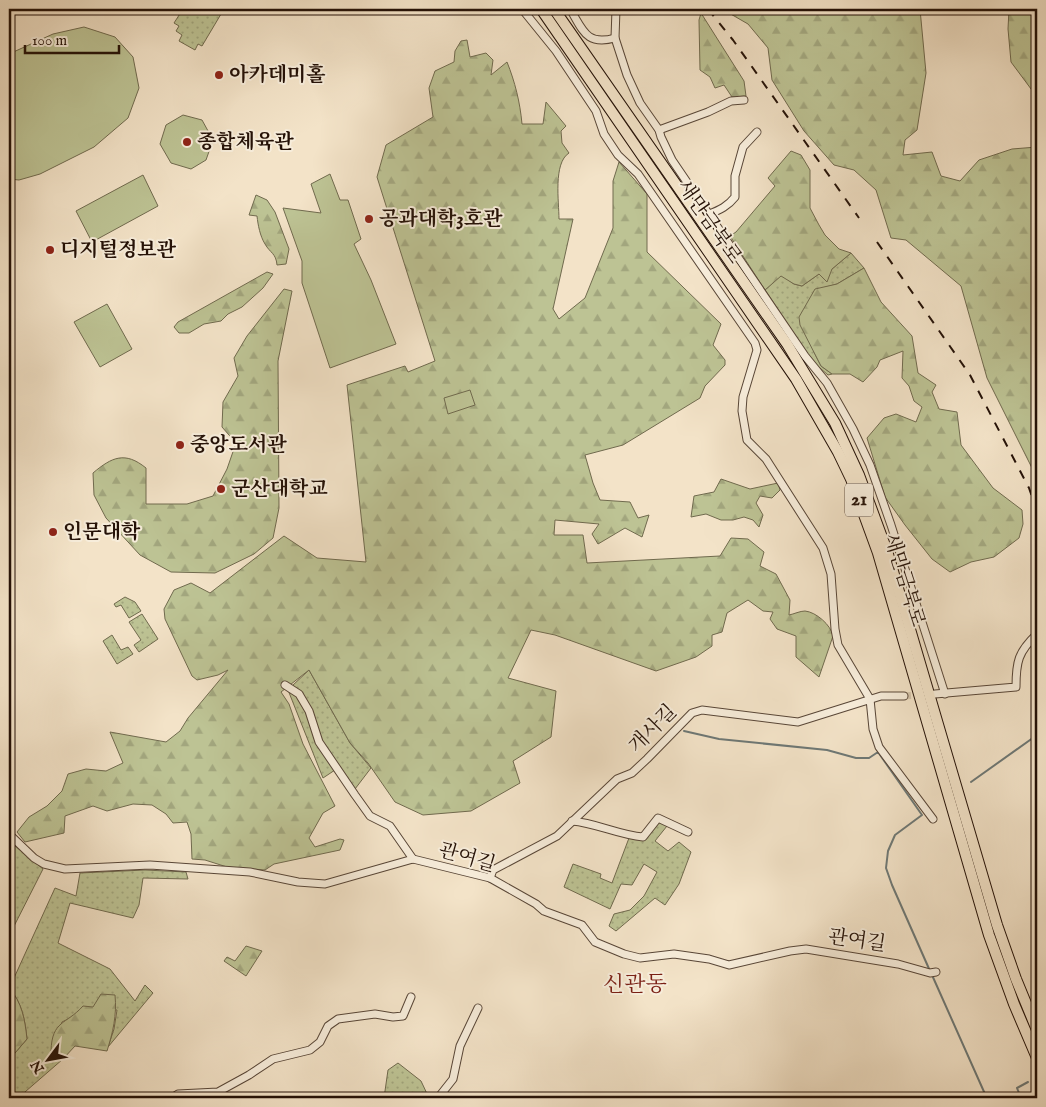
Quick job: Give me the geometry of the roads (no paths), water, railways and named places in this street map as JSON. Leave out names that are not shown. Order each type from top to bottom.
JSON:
[{"type":"highway","name":"새만금북로","points":[[541,9],[796,379],[838,452],[851,479],[878,553],[989,935],[1014,1004],[1037,1058]]},
{"type":"highway","name":"새만금북로","points":[[554,9],[787,344],[834,423],[859,476],[887,551],[997,925],[1037,1030]]},
{"type":"street","points":[[522,9],[556,52],[596,111],[604,134],[618,155],[638,174],[755,343],[757,350],[743,397],[742,411],[747,440],[766,459],[823,548],[832,574],[835,629],[838,644],[870,699],[873,729],[879,748],[933,819]]},
{"type":"street","points":[[570,9],[587,36],[602,41],[614,38]]},
{"type":"street","points":[[616,9],[614,38],[627,75],[640,102],[660,130],[661,137],[672,160],[805,356],[827,382],[853,429],[870,465],[945,694]]},
{"type":"street","points":[[660,130],[731,101],[744,100]]},
{"type":"street","points":[[709,214],[725,206],[735,197],[735,176],[743,147],[757,132]]},
{"type":"street","points":[[935,694],[1016,686],[1016,666],[1027,643],[1037,634]]},
{"type":"street","points":[[285,685],[299,694],[309,711],[319,742],[370,816],[390,826],[413,860]]},
{"type":"street","name":"개사길","points":[[490,878],[493,870],[556,836],[617,780],[632,773],[692,713],[702,710],[798,722],[880,696],[904,696]]},
{"type":"street","points":[[572,821],[584,822],[619,833],[643,837],[658,818],[688,832]]},
{"type":"street","name":"관여길","points":[[9,834],[34,858],[44,864],[65,869],[150,865],[250,872],[298,882],[325,884],[413,860],[490,878],[536,904],[544,911],[582,925],[595,942],[624,954],[640,958],[674,954],[710,958],[729,965],[806,949],[891,962],[933,973]]},
{"type":"street","points":[[172,1098],[178,1094],[218,1092],[273,1059],[310,1050],[320,1042],[328,1026],[338,1019],[375,1014],[393,1018],[403,1016],[411,997]]},
{"type":"street","points":[[438,1098],[452,1079],[460,1046],[478,1008]]},
{"type":"waterway","points":[[684,731],[719,739],[827,750],[856,758],[869,758],[878,752],[922,815],[895,835],[888,851],[886,868],[930,971]]},
{"type":"waterway","points":[[971,782],[1037,735]]},
{"type":"waterway","points":[[932,975],[985,1094]]},
{"type":"waterway","points":[[1021,1098],[1017,1088],[1028,1082]]},
{"type":"tunnel","points":[[904,696],[922,695]]},
{"type":"railway","points":[[708,9],[733,40],[859,218]]},
{"type":"railway","points":[[877,242],[970,375],[1029,488],[1037,511]]},
{"type":"place","name":"아카데미홀","points":[[219,75]]},
{"type":"place","name":"종합체육관","points":[[187,142]]},
{"type":"place","name":"공과대학3호관","points":[[369,219]]},
{"type":"place","name":"디지털정보관","points":[[50,250]]},
{"type":"place","name":"중앙도서관","points":[[180,445]]},
{"type":"place","name":"군산대학교","points":[[221,489]]},
{"type":"place","name":"인문대학","points":[[53,532]]},
{"type":"district","name":"신관동","points":[[635,985]]}]
